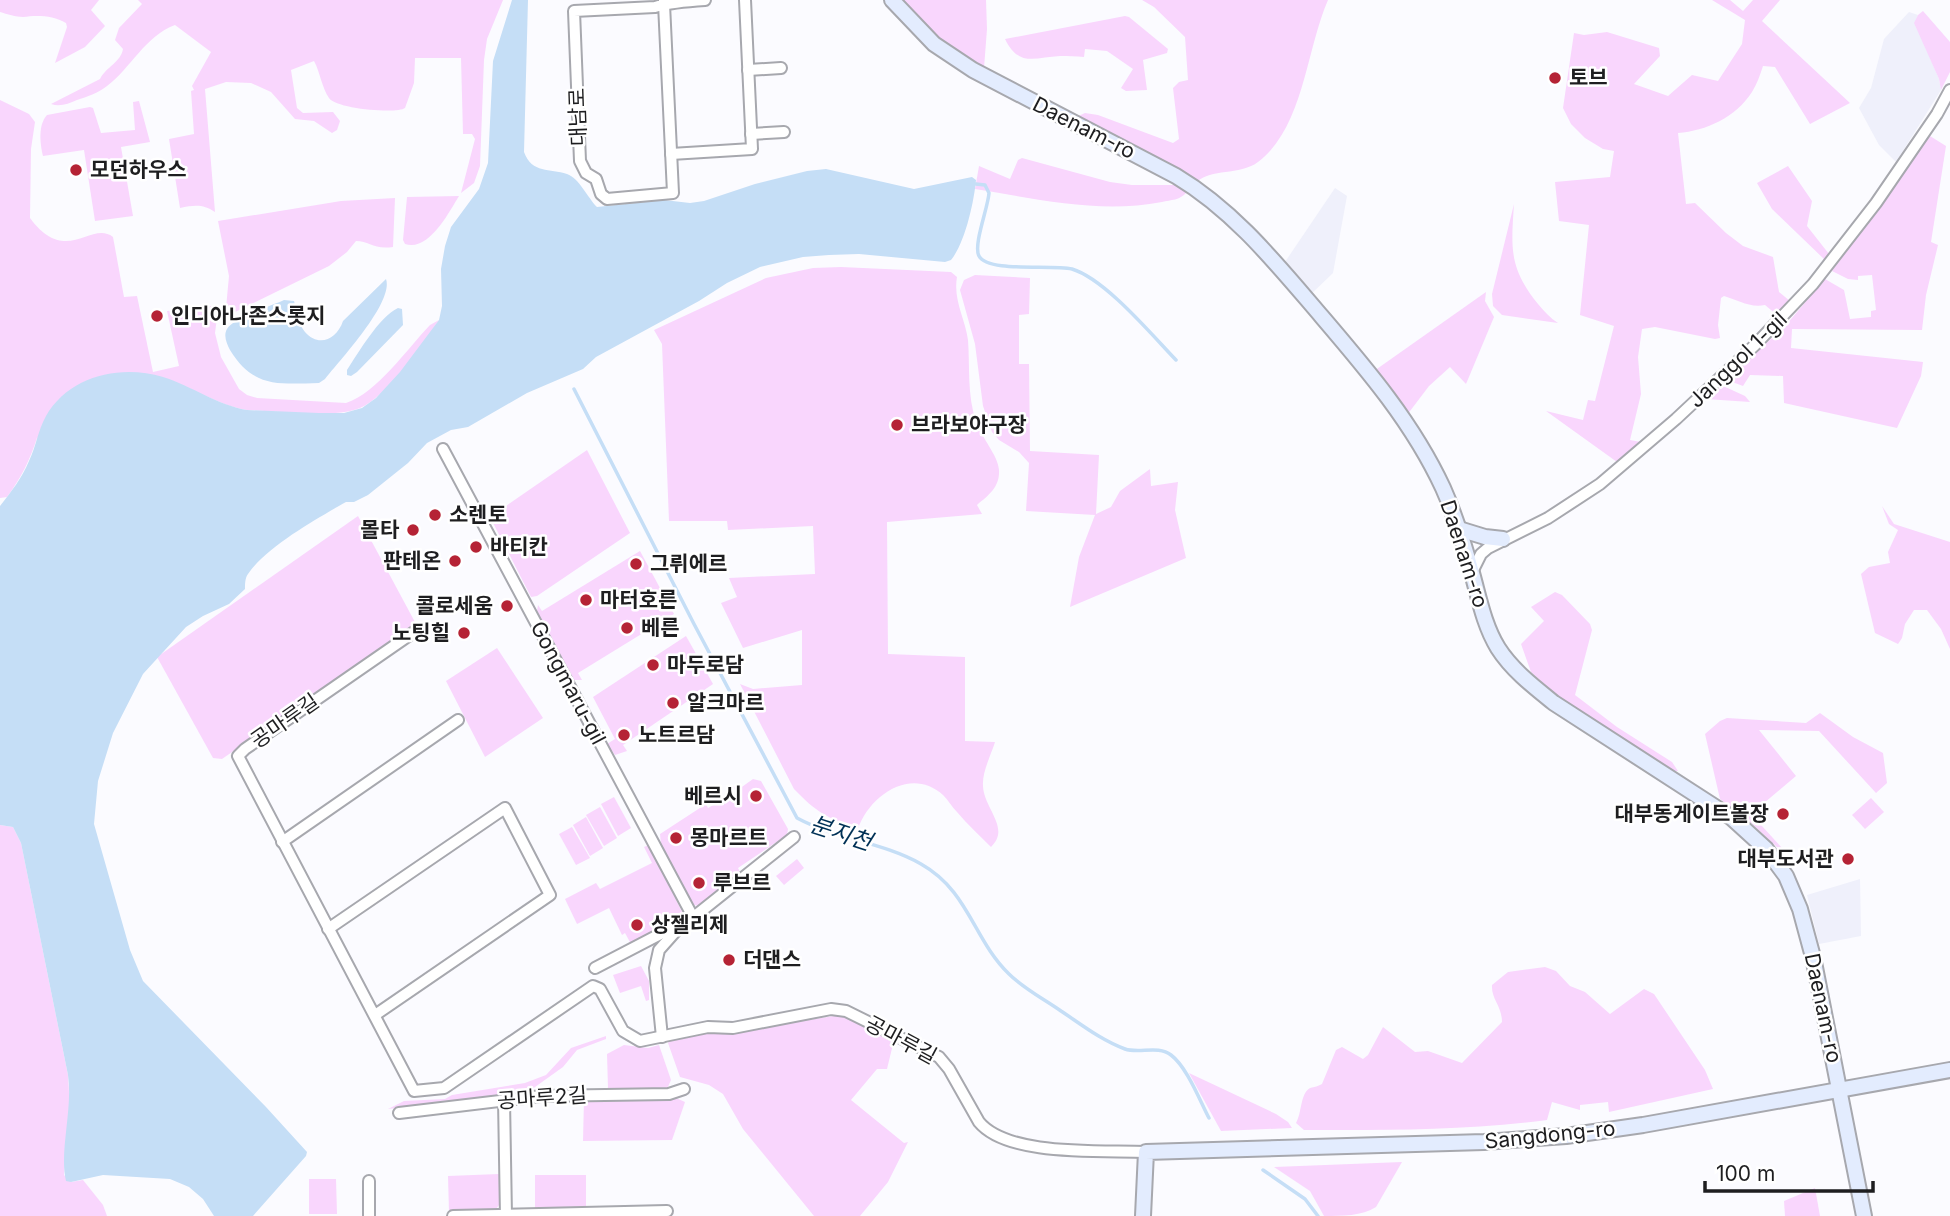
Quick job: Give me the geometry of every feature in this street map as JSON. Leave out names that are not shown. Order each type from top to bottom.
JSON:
[{"type":"street","name":"대남로","points":[[664,2],[673,193],[607,199],[601,194],[596,179],[586,173],[580,161],[574,11],[655,7],[664,2],[705,0]]},
{"type":"street","points":[[671,155],[752,149],[745,0]]},
{"type":"street","name":"Daenam-ro","points":[[892,0],[925,35],[962,63],[1182,180],[1197,189],[1237,223],[1278,265],[1341,339],[1402,418],[1431,463],[1459,529],[1479,600],[1496,645],[1514,668],[1530,684],[1590,728],[1732,818],[1777,862],[1794,891],[1813,957],[1864,1216]]},
{"type":"street","points":[[748,70],[780,68]]},
{"type":"street","name":"Janggol 1-gil","points":[[1472,572],[1481,554],[1503,539],[1548,518],[1624,465],[1763,337],[1813,284],[1875,203],[1937,114],[1950,90]]},
{"type":"street","points":[[751,134],[784,132]]},
{"type":"street","name":"Gongmaru-gil","points":[[443,449],[693,916]]},
{"type":"street","points":[[1459,529],[1503,539]]},
{"type":"street","name":"공마루길","points":[[414,632],[239,753],[238,759],[414,1091],[444,1088],[593,986],[600,989],[619,1025],[628,1035],[640,1041],[708,1027],[733,1028],[840,1009],[939,1057],[949,1069],[979,1122],[999,1137],[1014,1143],[1060,1150],[1146,1152]]},
{"type":"street","points":[[282,842],[458,720]]},
{"type":"street","points":[[328,929],[505,808],[550,895],[374,1016]]},
{"type":"street","points":[[662,1037],[656,959],[665,942],[693,916],[794,837]]},
{"type":"street","points":[[595,968],[693,916]]},
{"type":"street","name":"Sangdong-ro","points":[[1146,1152],[1484,1142],[1566,1136],[1950,1070]]},
{"type":"street","name":"공마루2길","points":[[399,1113],[504,1100],[581,1094],[669,1094],[684,1089]]},
{"type":"street","points":[[504,1100],[506,1215]]},
{"type":"street","points":[[1143,1216],[1146,1152]]},
{"type":"street","points":[[369,1181],[369,1216]]},
{"type":"street","points":[[453,1216],[667,1211]]},
{"type":"shaded area","points":[[0,0],[99,0],[91,10],[105,26],[85,47],[55,63],[66,23],[50,17],[20,17],[0,12]]},
{"type":"shaded area","points":[[138,0],[503,0],[487,39],[480,166],[474,183],[461,193],[475,139],[472,134],[463,134],[461,58],[415,58],[414,83],[405,108],[391,111],[354,108],[334,102],[327,94],[314,61],[291,70],[297,108],[303,113],[333,112],[340,121],[337,130],[332,133],[314,121],[295,119],[271,92],[251,83],[226,82],[205,89],[215,212],[199,206],[180,208],[169,139],[194,134],[192,86],[211,52],[175,25],[147,44],[116,79],[104,88],[67,104],[51,104],[100,79],[122,54],[123,49],[115,40],[119,28],[142,4]]},
{"type":"shaded area","points":[[898,0],[986,0],[984,68],[981,70],[952,53]]},
{"type":"shaded area","points":[[1142,0],[1328,0],[1295,109],[1273,147],[1258,162],[1242,169],[1210,175],[1197,182],[1074,118],[1085,113],[1098,115],[1173,143],[1179,139],[1173,88],[1179,82],[1188,80],[1185,37],[1154,7]]},
{"type":"shaded area","points":[[1712,0],[1730,0],[1743,11],[1753,0],[1780,0],[1762,21],[1850,103],[1810,124],[1775,67],[1763,66],[1752,92],[1738,109],[1710,126],[1678,133],[1686,204],[1695,203],[1743,246],[1773,257],[1779,292],[1790,301],[1777,315],[1765,305],[1749,305],[1724,296],[1721,298],[1718,325],[1720,338],[1715,339],[1655,327],[1642,329],[1638,357],[1641,394],[1630,440],[1641,442],[1617,462],[1546,411],[1583,420],[1588,400],[1595,401],[1614,326],[1580,315],[1589,225],[1559,221],[1555,182],[1610,177],[1614,151],[1603,149],[1585,138],[1571,124],[1563,108],[1574,33],[1584,35],[1607,32],[1659,48],[1660,56],[1634,84],[1668,96],[1692,75],[1718,81],[1742,44],[1745,20]]},
{"type":"shaded area","points":[[1923,11],[1950,42],[1950,72],[1941,90],[1939,79],[1914,23]]},
{"type":"shaded area","points":[[1909,12],[1918,15],[1915,23],[1939,79],[1941,90],[1896,162],[1879,145],[1859,108],[1871,88],[1884,39]]},
{"type":"shaded area","points":[[1125,16],[1168,49],[1167,53],[1143,60],[1147,90],[1126,91],[1121,88],[1133,69],[1107,51],[1085,49],[1084,57],[1029,59],[1016,54],[1005,39]]},
{"type":"shaded area","points":[[0,100],[29,114],[35,122],[31,149],[30,218],[43,232],[55,239],[77,240],[105,233],[113,237],[124,297],[137,296],[153,372],[179,366],[167,311],[211,306],[218,310],[215,333],[221,357],[239,389],[247,395],[257,398],[346,403],[369,390],[430,325],[439,320],[393,382],[370,402],[349,411],[321,414],[247,410],[145,374],[37,438],[17,483],[7,497],[0,498]]},
{"type":"shaded area","points":[[139,101],[150,142],[121,147],[133,216],[95,221],[84,150],[43,156],[42,124],[47,115],[90,107],[93,108],[101,133],[135,130],[133,102]]},
{"type":"shaded area","points":[[1930,136],[1946,146],[1931,242],[1938,245],[1926,295],[1922,330],[1792,329],[1791,348],[1923,362],[1921,376],[1897,428],[1784,403],[1783,376],[1750,375],[1743,386],[1727,380],[1786,325],[1825,279],[1844,290],[1850,319],[1871,317],[1871,311],[1876,310],[1872,275],[1858,276],[1858,280],[1848,279],[1832,271]]},
{"type":"shaded area","points":[[1022,158],[1110,182],[1179,185],[1186,193],[1172,200],[1138,205],[1091,206],[975,189],[979,166],[1010,179],[1018,160]]},
{"type":"shaded area","points":[[1788,166],[1812,201],[1807,226],[1829,254],[1825,260],[1772,209],[1757,183]]},
{"type":"shaded area","points":[[1335,188],[1347,196],[1333,273],[1309,296],[1283,265]]},
{"type":"shaded area","points":[[459,196],[430,237],[414,245],[405,244],[403,240],[407,197]]},
{"type":"shaded area","points":[[395,198],[393,247],[356,241],[329,266],[229,315],[226,308],[229,276],[218,221],[341,201]]},
{"type":"shaded area","points":[[1514,204],[1512,234],[1517,268],[1538,304],[1558,323],[1502,315],[1493,306],[1492,294]]},
{"type":"shaded area","points":[[813,268],[951,272],[957,277],[958,301],[968,340],[973,411],[996,459],[999,476],[993,490],[977,505],[982,514],[887,522],[888,654],[965,657],[965,741],[995,742],[983,781],[984,794],[998,825],[996,840],[991,847],[943,795],[918,783],[905,784],[881,796],[863,817],[858,829],[823,814],[794,789],[740,684],[753,689],[802,685],[802,630],[743,648],[721,603],[737,597],[729,578],[815,574],[813,526],[728,530],[727,521],[669,521],[662,344],[654,330],[766,278]]},
{"type":"shaded area","points":[[975,275],[1030,278],[1029,314],[1019,315],[1019,364],[1029,364],[1030,451],[1099,455],[1096,514],[1111,507],[1120,491],[1150,469],[1151,486],[1178,482],[1175,510],[1186,558],[1070,607],[1079,557],[1095,515],[1026,511],[1029,463],[992,432],[983,406],[975,344],[960,290],[964,280]]},
{"type":"shaded area","points":[[1486,292],[1485,301],[1494,317],[1466,384],[1450,367],[1429,386],[1407,415],[1374,371]]},
{"type":"shaded area","points":[[1721,385],[1745,396],[1750,402],[1706,399]]},
{"type":"shaded area","points":[[587,450],[630,533],[537,596],[531,597],[490,517]]},
{"type":"shaded area","points":[[1882,506],[1894,524],[1950,542],[1950,649],[1941,629],[1927,610],[1914,610],[1905,624],[1898,644],[1875,633],[1861,574],[1869,567],[1890,563],[1888,552],[1898,530],[1889,524]]},
{"type":"shaded area","points":[[358,516],[416,624],[222,759],[213,758],[157,657]]},
{"type":"shaded area","points":[[640,551],[674,614],[578,673],[582,680],[574,680],[537,611],[538,605],[542,611]]},
{"type":"shaded area","points":[[1555,592],[1562,595],[1590,624],[1592,630],[1575,695],[1617,727],[1672,762],[1678,771],[1674,771],[1555,694],[1531,672],[1521,644],[1544,621],[1531,607]]},
{"type":"shaded area","points":[[686,636],[713,684],[623,745],[627,751],[615,755],[607,744],[615,739],[593,697]]},
{"type":"shaded area","points":[[497,648],[543,718],[485,757],[446,681]]},
{"type":"shaded area","points":[[1820,713],[1853,737],[1883,753],[1887,783],[1876,793],[1819,731],[1759,730],[1796,776],[1751,814],[1782,848],[1777,847],[1720,799],[1705,734],[1727,718],[1806,723]]},
{"type":"shaded area","points":[[753,779],[761,781],[788,829],[787,835],[738,868],[741,874],[701,906],[693,905],[661,844],[660,834],[706,804],[708,808],[736,792],[733,786],[739,789]]},
{"type":"shaded area","points":[[614,797],[631,828],[618,836],[601,804]]},
{"type":"shaded area","points":[[1871,798],[1884,812],[1865,829],[1852,815]]},
{"type":"shaded area","points":[[600,807],[617,838],[604,846],[586,815]]},
{"type":"shaded area","points":[[586,817],[603,848],[590,856],[573,825]]},
{"type":"shaded area","points":[[0,825],[13,827],[21,843],[68,1075],[70,1109],[64,1175],[71,1182],[83,1180],[103,1205],[107,1216],[0,1216]]},
{"type":"shaded area","points":[[572,827],[590,858],[576,865],[559,834]]},
{"type":"shaded area","points":[[649,845],[684,916],[631,944],[625,933],[622,935],[609,908],[577,924],[565,899],[596,883],[600,889],[652,863],[644,847]]},
{"type":"shaded area","points":[[797,859],[804,868],[784,885],[776,876]]},
{"type":"shaded area","points":[[1860,879],[1861,936],[1819,944],[1807,895]]},
{"type":"shaded area","points":[[641,966],[649,981],[649,1000],[646,1001],[641,986],[620,993],[613,975]]},
{"type":"shaded area","points":[[1545,967],[1556,971],[1570,986],[1585,992],[1610,1014],[1644,989],[1654,994],[1705,1070],[1713,1089],[1609,1112],[1608,1102],[1580,1105],[1580,1110],[1552,1102],[1547,1120],[1486,1126],[1304,1130],[1296,1123],[1304,1095],[1310,1088],[1322,1084],[1336,1050],[1342,1047],[1363,1059],[1368,1055],[1383,1027],[1415,1052],[1428,1051],[1462,1063],[1502,1022],[1492,985],[1508,972]]},
{"type":"shaded area","points":[[844,1016],[894,1040],[887,1069],[877,1069],[851,1100],[904,1143],[908,1142],[888,1182],[860,1216],[814,1216],[743,1129],[723,1094],[709,1085],[680,1077],[668,1043],[670,1040],[709,1031],[731,1032]]},
{"type":"shaded area","points":[[606,1036],[606,1039],[577,1050],[563,1067],[528,1092],[388,1109],[404,1101],[445,1099],[452,1095],[525,1083],[546,1075],[571,1048]]},
{"type":"shaded area","points":[[624,1045],[648,1048],[659,1045],[671,1080],[667,1089],[608,1088],[607,1054]]},
{"type":"shaded area","points":[[1189,1073],[1276,1114],[1292,1128],[1221,1131]]},
{"type":"shaded area","points":[[676,1098],[685,1102],[672,1140],[583,1141],[584,1099]]},
{"type":"shaded area","points":[[1402,1162],[1376,1207],[1358,1214],[1338,1216],[1324,1216],[1310,1191],[1274,1167]]},
{"type":"shaded area","points":[[499,1174],[500,1204],[495,1210],[449,1212],[448,1176]]},
{"type":"shaded area","points":[[535,1175],[586,1175],[586,1208],[535,1210]]},
{"type":"shaded area","points":[[309,1179],[336,1179],[337,1214],[309,1214]]},
{"type":"shaded area","points":[[1815,1188],[1820,1216],[1785,1216],[1784,1201]]},
{"type":"water","points":[[512,0],[528,0],[524,152],[527,159],[537,167],[571,176],[597,207],[664,200],[690,203],[704,201],[755,184],[826,169],[914,189],[972,177],[976,180],[975,189],[965,233],[956,253],[951,260],[945,262],[859,254],[803,257],[760,267],[727,283],[596,357],[583,369],[527,393],[468,427],[451,430],[427,443],[408,463],[368,495],[354,502],[346,502],[280,544],[256,564],[247,576],[245,589],[229,604],[186,627],[143,674],[113,733],[98,781],[94,824],[130,950],[143,981],[307,1152],[253,1216],[214,1216],[203,1199],[189,1187],[170,1179],[103,1175],[66,1181],[64,1157],[69,1102],[68,1075],[21,843],[13,827],[0,825],[0,506],[23,473],[43,421],[56,402],[68,391],[97,377],[113,373],[147,373],[247,410],[344,413],[362,408],[376,398],[400,372],[439,320],[442,306],[441,269],[445,246],[451,227],[479,189],[488,163],[493,61]]},
{"type":"water","points":[[386,279],[382,302],[374,315],[342,358],[319,383],[268,381],[248,371],[230,350],[225,334],[231,325],[284,300],[294,301],[299,321],[310,337],[322,340],[332,337],[343,321]]},
{"type":"water","points":[[398,308],[402,309],[403,325],[357,372],[351,376],[347,375],[347,370],[370,336],[384,319]]},
{"type":"waterway","points":[[976,184],[985,185],[989,193],[978,244],[979,256],[995,264],[1072,269],[1085,275],[1127,308],[1176,360]]},
{"type":"waterway","name":"분지천","points":[[574,389],[797,818],[827,831],[906,857],[937,875],[960,901],[987,946],[1009,974],[1092,1032],[1116,1045],[1130,1050],[1160,1051],[1171,1055],[1188,1076],[1209,1118]]},
{"type":"waterway","name":"분지천","points":[[1263,1170],[1305,1199],[1318,1216]]},
{"type":"place","name":"토브","points":[[1555,78]]},
{"type":"place","name":"모던하우스","points":[[76,170]]},
{"type":"place","name":"인디아나존스롯지","points":[[157,316]]},
{"type":"place","name":"브라보야구장","points":[[897,425]]},
{"type":"place","name":"소렌토","points":[[435,515]]},
{"type":"place","name":"몰타","points":[[413,530]]},
{"type":"place","name":"바티칸","points":[[476,547]]},
{"type":"place","name":"판테온","points":[[455,561]]},
{"type":"place","name":"그뤼에르","points":[[636,564]]},
{"type":"place","name":"마터호른","points":[[586,600]]},
{"type":"place","name":"콜로세움","points":[[507,606]]},
{"type":"place","name":"베른","points":[[627,628]]},
{"type":"place","name":"노팅힐","points":[[464,633]]},
{"type":"place","name":"마두로담","points":[[653,665]]},
{"type":"place","name":"알크마르","points":[[673,703]]},
{"type":"place","name":"노트르담","points":[[624,735]]},
{"type":"place","name":"베르시","points":[[756,796]]},
{"type":"place","name":"대부동게이트볼장","points":[[1783,814]]},
{"type":"place","name":"몽마르트","points":[[676,838]]},
{"type":"place","name":"대부도서관","points":[[1848,859]]},
{"type":"place","name":"루브르","points":[[699,883]]},
{"type":"place","name":"상젤리제","points":[[637,925]]},
{"type":"place","name":"더댄스","points":[[729,960]]}]
